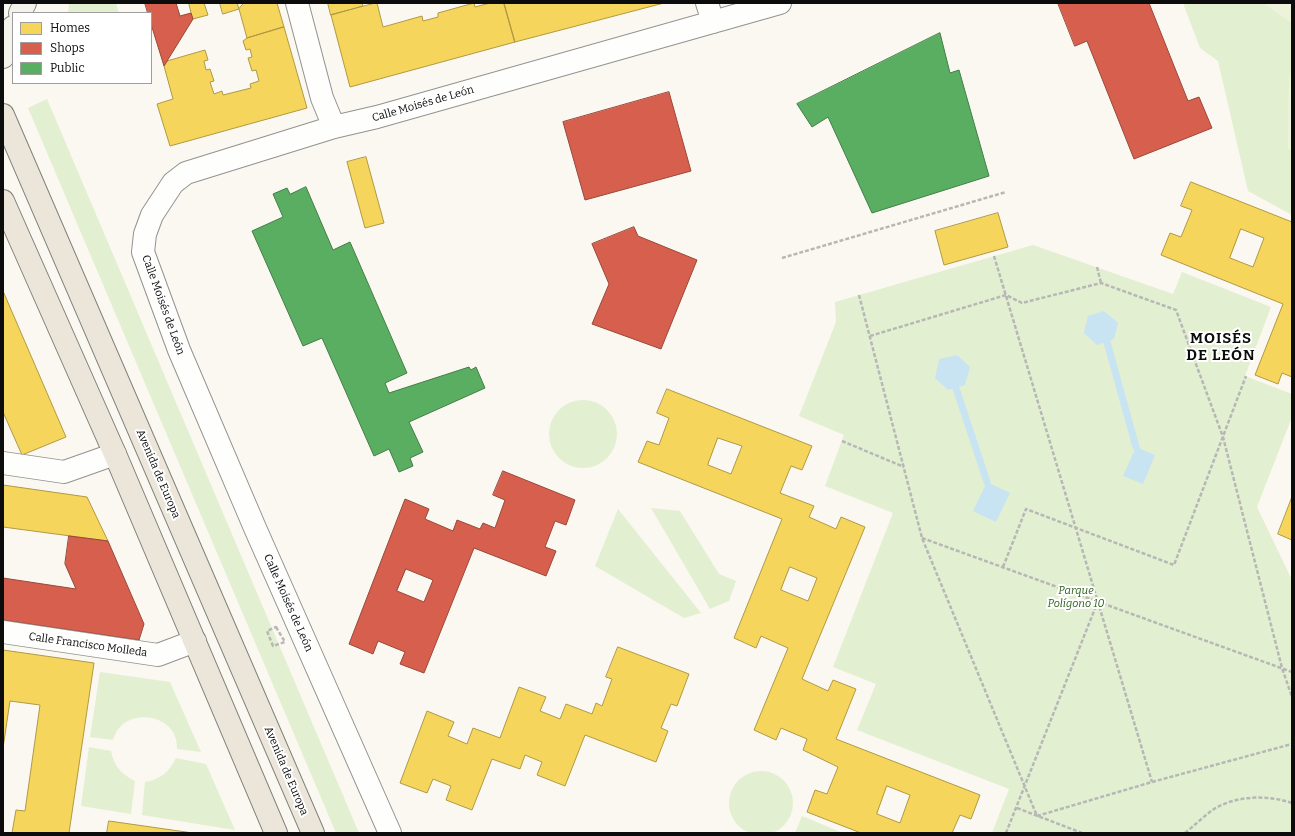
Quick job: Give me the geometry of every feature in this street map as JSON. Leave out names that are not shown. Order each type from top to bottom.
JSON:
[{"type":"main road","points":[[20,12],[25,3]]},
{"type":"main road","points":[[3,57],[12,30]]},
{"type":"main road","name":"Avenida de Europa","points":[[3,115],[313,833]]},
{"type":"main road","points":[[3,200],[115,454],[276,833]]},
{"type":"street","points":[[297,3],[322,98],[334,127]]},
{"type":"street","name":"Calle Moisés de León","points":[[390,833],[246,507],[179,350],[143,252],[145,234],[152,215],[173,183],[186,173],[334,127],[377,117],[710,12],[780,3]]},
{"type":"street","points":[[3,463],[64,472],[115,454]]},
{"type":"street","name":"Calle Francisco Molleda","points":[[3,632],[158,655],[195,641]]},
{"type":"path","points":[[782,258],[1006,192]]},
{"type":"path","points":[[994,256],[1152,782]]},
{"type":"path","points":[[1097,267],[1101,283]]},
{"type":"path","points":[[870,336],[1006,295],[1022,303],[1101,283],[1176,310],[1223,437],[1282,668],[1292,697]]},
{"type":"path","points":[[859,294],[922,538],[1037,816]]},
{"type":"path","points":[[1004,567],[1026,509],[1174,565],[1246,376]]},
{"type":"path","points":[[842,441],[904,467]]},
{"type":"path","points":[[922,538],[1292,672]]},
{"type":"path","points":[[1006,833],[1098,602]]},
{"type":"path","points":[[276,627],[285,642],[273,646],[267,631],[276,627]]},
{"type":"path","points":[[1037,816],[1152,782],[1292,744]]},
{"type":"path","points":[[1185,833],[1215,809],[1243,798],[1276,797],[1292,803]]},
{"type":"path","points":[[1017,808],[1082,833]]},
{"type":"green space","points":[[116,3],[119,12],[68,12],[69,4]]},
{"type":"green space","points":[[1183,3],[1292,3],[1292,215],[1248,191],[1218,61],[1200,48]]},
{"type":"green space","points":[[1263,3],[1292,3],[1292,23]]},
{"type":"green space","points":[[1289,74],[1292,75],[1292,151],[1288,149]]},
{"type":"green space","points":[[47,99],[359,833],[336,833],[28,108]]},
{"type":"green space","name":"Parque Polígono 10","points":[[1033,245],[1173,294],[1182,272],[1271,307],[1245,376],[1292,394],[1292,417],[1257,507],[1292,580],[1292,833],[992,833],[1009,789],[857,730],[876,684],[833,667],[893,513],[825,486],[844,435],[799,416],[836,322],[835,302]]},
{"type":"green space","points":[[576,400],[590,400],[602,405],[612,415],[617,427],[617,441],[612,453],[602,463],[590,468],[576,468],[564,463],[554,453],[549,441],[549,427],[554,415],[564,405]]},
{"type":"green space","points":[[651,508],[680,511],[719,574],[736,581],[729,601],[710,609]]},
{"type":"green space","points":[[618,509],[701,613],[684,618],[595,566]]},
{"type":"green space","points":[[100,672],[170,682],[201,752],[177,749],[175,737],[169,727],[160,721],[149,718],[138,718],[127,721],[118,729],[113,740],[90,737]]},
{"type":"green space","points":[[89,747],[111,751],[114,761],[119,769],[135,781],[131,814],[81,806]]},
{"type":"green space","points":[[176,758],[206,764],[235,830],[142,815],[145,782],[156,779],[164,774]]},
{"type":"green space","points":[[761,771],[773,773],[784,780],[791,791],[793,803],[791,815],[784,826],[773,833],[761,835],[749,833],[738,826],[731,815],[729,803],[731,791],[738,780],[749,773]]},
{"type":"green space","points":[[802,816],[843,833],[795,833]]},
{"type":"water","points":[[1104,311],[1118,323],[1114,339],[1097,345],[1084,333],[1088,316]]},
{"type":"water","points":[[957,355],[970,367],[965,385],[948,390],[935,378],[939,359]]},
{"type":"water","points":[[1136,447],[1155,455],[1143,484],[1123,476]]},
{"type":"water","points":[[987,482],[1010,493],[996,522],[973,511]]},
{"type":"building: Homes","points":[[189,3],[204,3],[208,15],[193,19]]},
{"type":"building: Homes","points":[[220,3],[237,3],[239,9],[223,14]]},
{"type":"building: Homes","points":[[244,3],[277,3],[284,27],[247,38],[239,9]]},
{"type":"building: Homes","points":[[328,3],[362,3],[363,6],[331,15]]},
{"type":"building: Homes","points":[[377,3],[383,27],[422,16],[423,21],[438,17],[438,13],[474,3],[475,7],[490,3],[504,3],[515,42],[350,87],[331,15]]},
{"type":"building: Homes","points":[[504,3],[664,3],[515,42]]},
{"type":"building: Homes","points":[[284,27],[307,108],[170,146],[157,104],[173,99],[164,66],[167,61],[205,50],[208,60],[204,61],[206,70],[210,69],[214,81],[210,82],[214,94],[222,91],[223,95],[251,88],[250,84],[259,81],[256,70],[252,71],[248,58],[252,57],[250,49],[246,50],[243,41],[247,38]]},
{"type":"building: Homes","points":[[366,157],[384,223],[365,228],[347,162]]},
{"type":"building: Homes","points":[[1191,182],[1292,222],[1292,377],[1282,373],[1278,384],[1255,375],[1283,304],[1161,255],[1170,233],[1181,237],[1192,210],[1181,206]],"holes":[[[1241,229],[1264,238],[1253,267],[1230,258]]]},
{"type":"building: Homes","points":[[998,213],[1008,247],[944,265],[935,231]]},
{"type":"building: Homes","points":[[3,291],[66,437],[22,455],[3,412]]},
{"type":"building: Homes","points":[[667,389],[812,446],[802,470],[791,466],[780,493],[814,506],[809,517],[836,529],[841,517],[865,527],[802,679],[828,691],[833,680],[856,689],[836,739],[980,795],[971,819],[960,815],[952,833],[861,833],[807,812],[815,790],[827,794],[838,767],[803,750],[807,739],[781,728],[776,740],[754,730],[788,648],[761,636],[756,648],[734,638],[782,519],[638,462],[647,441],[659,445],[669,418],[657,413]],"holes":[[[718,438],[742,446],[731,474],[708,465]],[[790,567],[817,578],[808,601],[781,590]],[[887,786],[910,795],[900,823],[877,814]]]},
{"type":"building: Homes","points":[[3,485],[87,497],[108,541],[3,527]]},
{"type":"building: Homes","points":[[1292,497],[1292,540],[1278,534]]},
{"type":"building: Homes","points":[[618,647],[689,674],[677,706],[671,704],[661,728],[668,731],[656,762],[585,735],[565,786],[537,775],[542,762],[525,755],[520,769],[492,759],[472,810],[446,800],[451,786],[433,779],[427,793],[400,783],[427,711],[454,722],[448,736],[467,744],[473,728],[500,738],[519,687],[546,697],[540,711],[560,719],[566,704],[592,714],[596,703],[602,706],[612,679],[606,677]]},
{"type":"building: Homes","points":[[3,650],[94,663],[69,833],[12,833],[16,810],[25,811],[40,705],[10,701],[3,748]]},
{"type":"building: Homes","points":[[109,821],[193,833],[107,833]]},
{"type":"building: Shops","points":[[145,3],[176,3],[180,16],[191,13],[193,19],[164,66],[152,27],[152,12],[148,12]]},
{"type":"building: Shops","points":[[1058,3],[1149,3],[1188,101],[1199,97],[1212,128],[1134,159],[1087,41],[1075,46]]},
{"type":"building: Shops","points":[[669,92],[691,171],[585,200],[563,122]]},
{"type":"building: Shops","points":[[634,227],[638,236],[697,260],[661,349],[592,324],[609,284],[592,244]]},
{"type":"building: Shops","points":[[503,471],[575,500],[566,525],[555,521],[545,547],[556,551],[546,576],[474,548],[424,673],[400,664],[405,652],[378,641],[373,654],[349,644],[405,499],[429,509],[425,519],[453,531],[457,520],[480,529],[483,523],[495,528],[505,500],[493,495]],"holes":[[[406,569],[433,580],[424,602],[397,591]]]},
{"type":"building: Shops","points":[[69,536],[108,541],[144,624],[139,640],[3,620],[3,578],[76,589],[65,564]]},
{"type":"building: Public","points":[[940,33],[950,73],[959,70],[989,176],[872,213],[828,117],[812,127],[797,104]]},
{"type":"building: Public","points":[[306,187],[333,250],[350,242],[407,373],[385,383],[389,393],[469,367],[471,370],[476,367],[485,388],[409,422],[423,452],[410,458],[413,466],[399,472],[389,449],[374,456],[322,338],[303,346],[252,231],[283,217],[273,194],[287,188],[290,194]]},
{"type":"waterway","points":[[1107,342],[1136,447]]},
{"type":"waterway","points":[[956,388],[987,482]]},
{"type":"district","name":"MOISÉS DE LEÓN","points":[[1221,348]]}]
